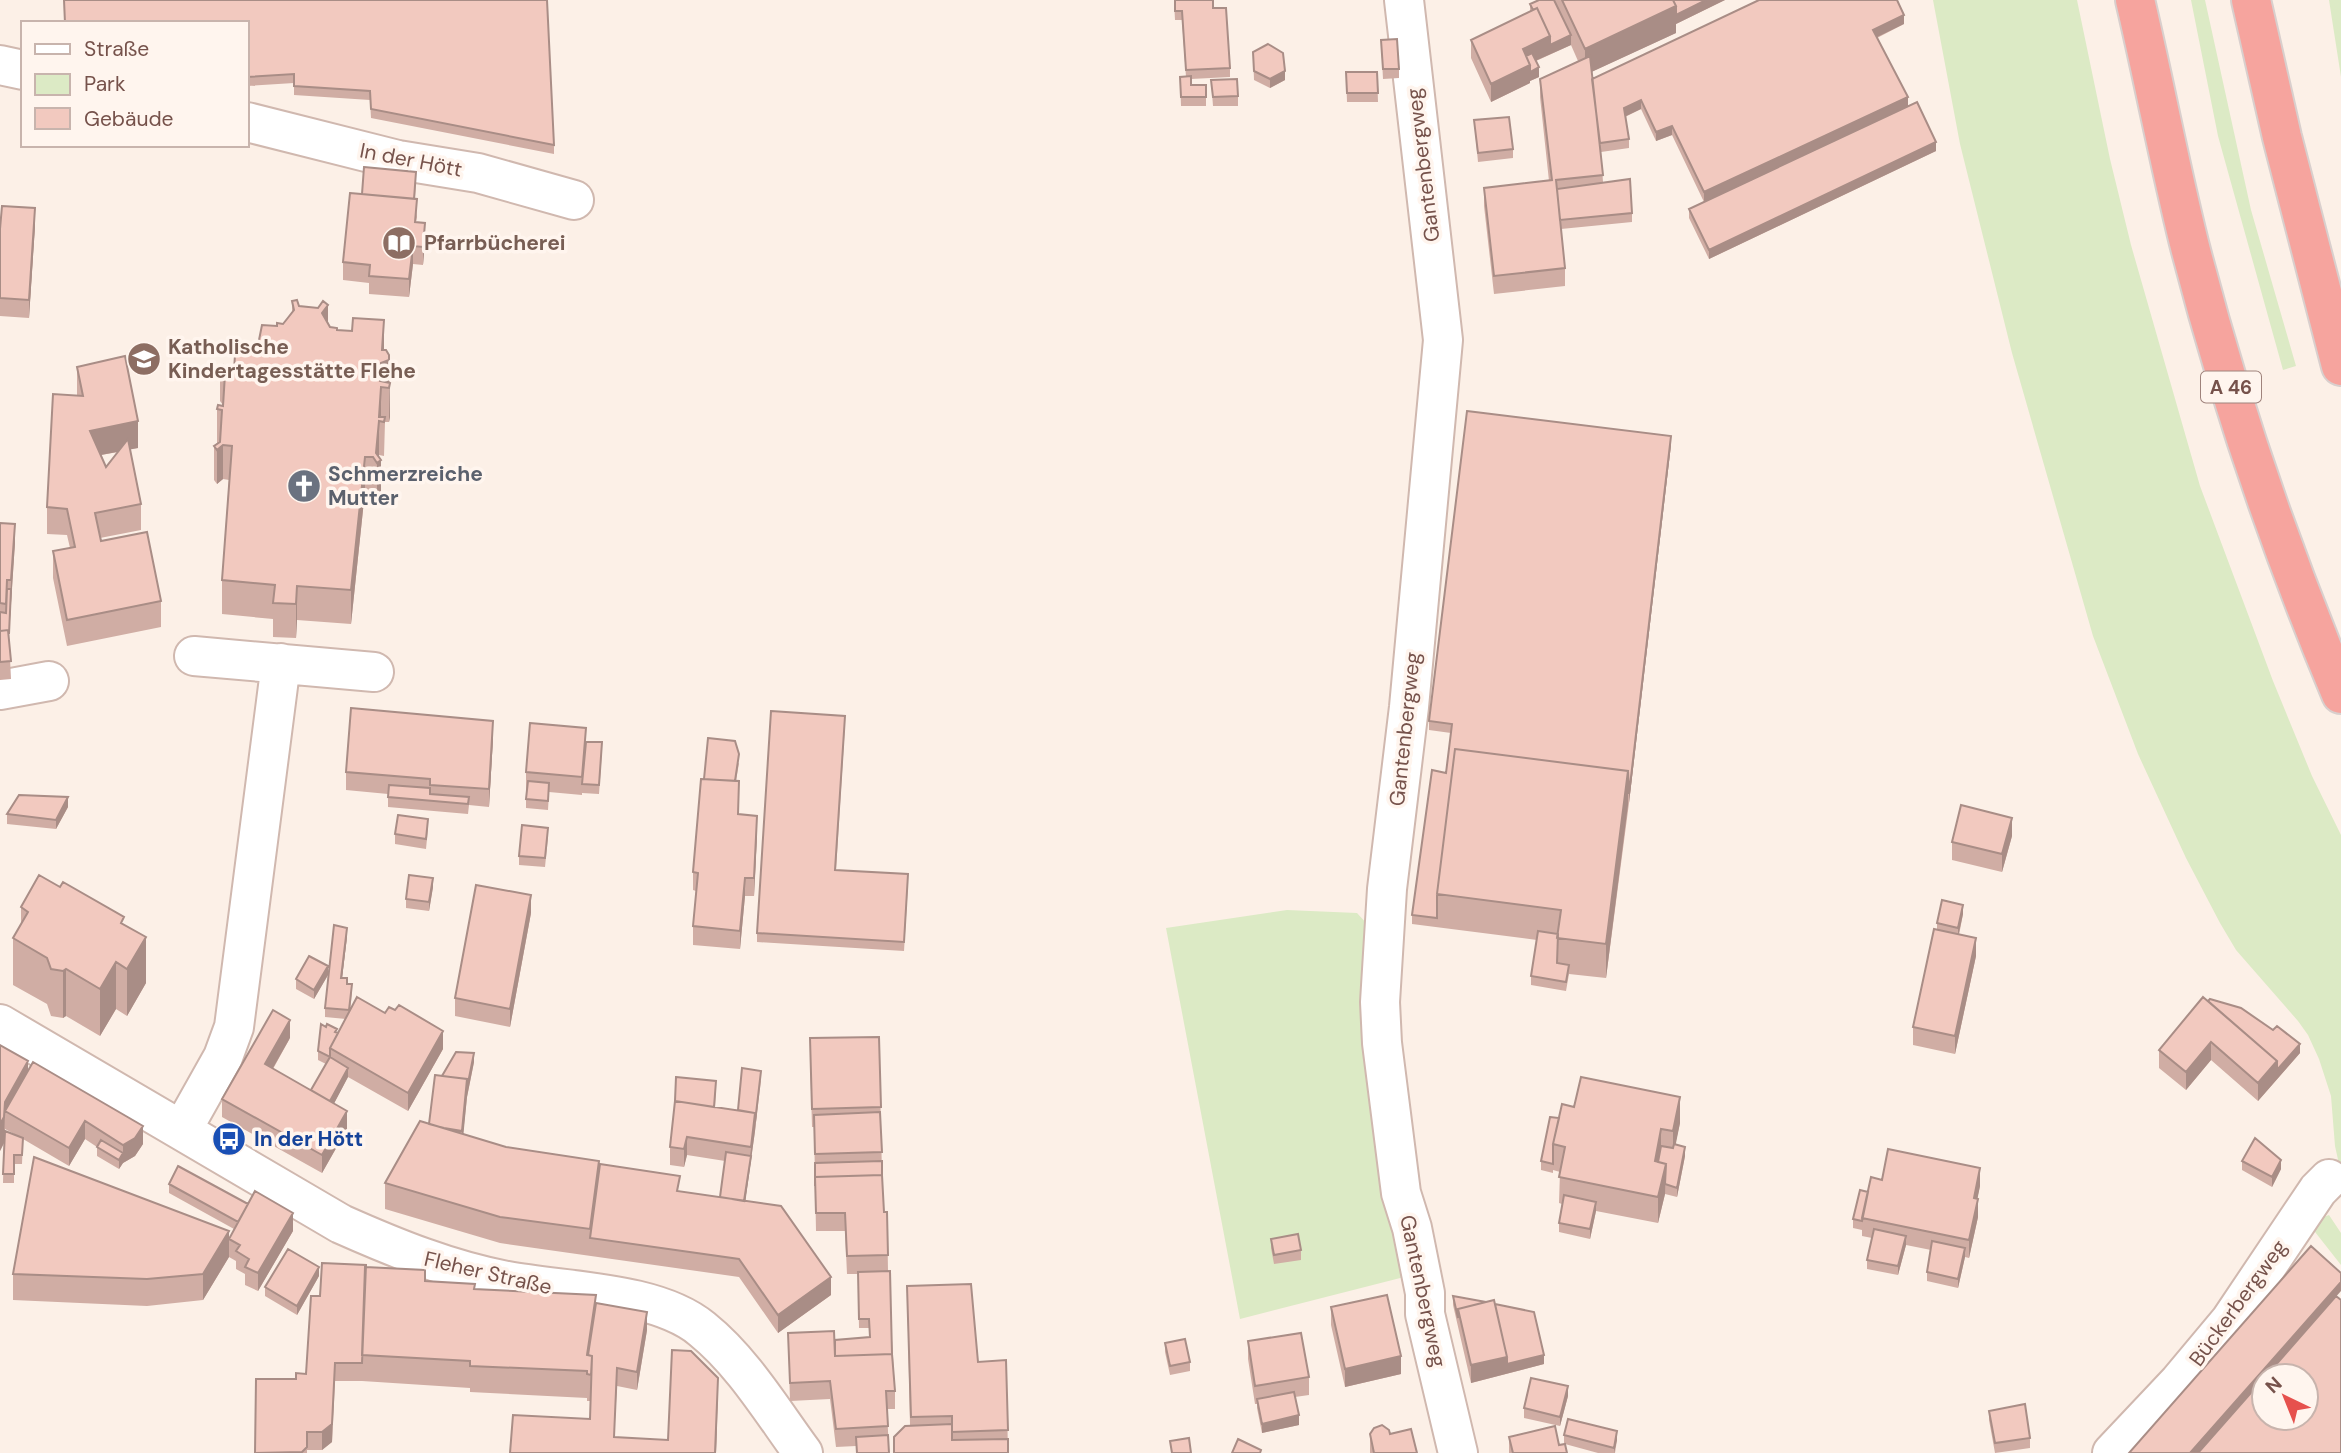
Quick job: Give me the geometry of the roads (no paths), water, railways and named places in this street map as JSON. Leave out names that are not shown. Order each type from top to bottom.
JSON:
[{"type":"highway","points":[[2135,0],[2151,71]]},
{"type":"highway","name":"A 46","points":[[2144,0],[2151,71],[2189,243],[2243,432],[2311,622],[2341,694]]},
{"type":"highway","points":[[2250,0],[2341,366]]},
{"type":"street","name":"Gantenbergweg","points":[[1404,0],[1443,340],[1409,707],[1387,889],[1380,1002],[1382,1043],[1401,1193],[1412,1228],[1425,1293],[1425,1314],[1458,1453]]},
{"type":"street","points":[[0,65],[21,70]]},
{"type":"street","name":"In der Hött","points":[[248,122],[398,160],[478,173],[574,200]]},
{"type":"street","points":[[194,656],[374,672]]},
{"type":"street","points":[[182,1130],[223,1057],[234,1027],[281,663]]},
{"type":"street","points":[[0,690],[49,681]]},
{"type":"street","name":"Fleher Straße","points":[[0,1024],[341,1224],[436,1263],[506,1281],[639,1301],[682,1315],[702,1329],[741,1368],[803,1453]]},
{"type":"street","name":"Bückerbergweg","points":[[2112,1453],[2179,1382],[2230,1321],[2318,1190],[2329,1179]]},
{"type":"place","name":"Pfarrbücherei","points":[[399,243]]},
{"type":"place","name":"Katholische Kindertagesstätte Flehe","points":[[144,359]]},
{"type":"place","name":"Schmerzreiche Mutter","points":[[304,486]]},
{"type":"place","name":"In der Hött","points":[[229,1139]]}]
